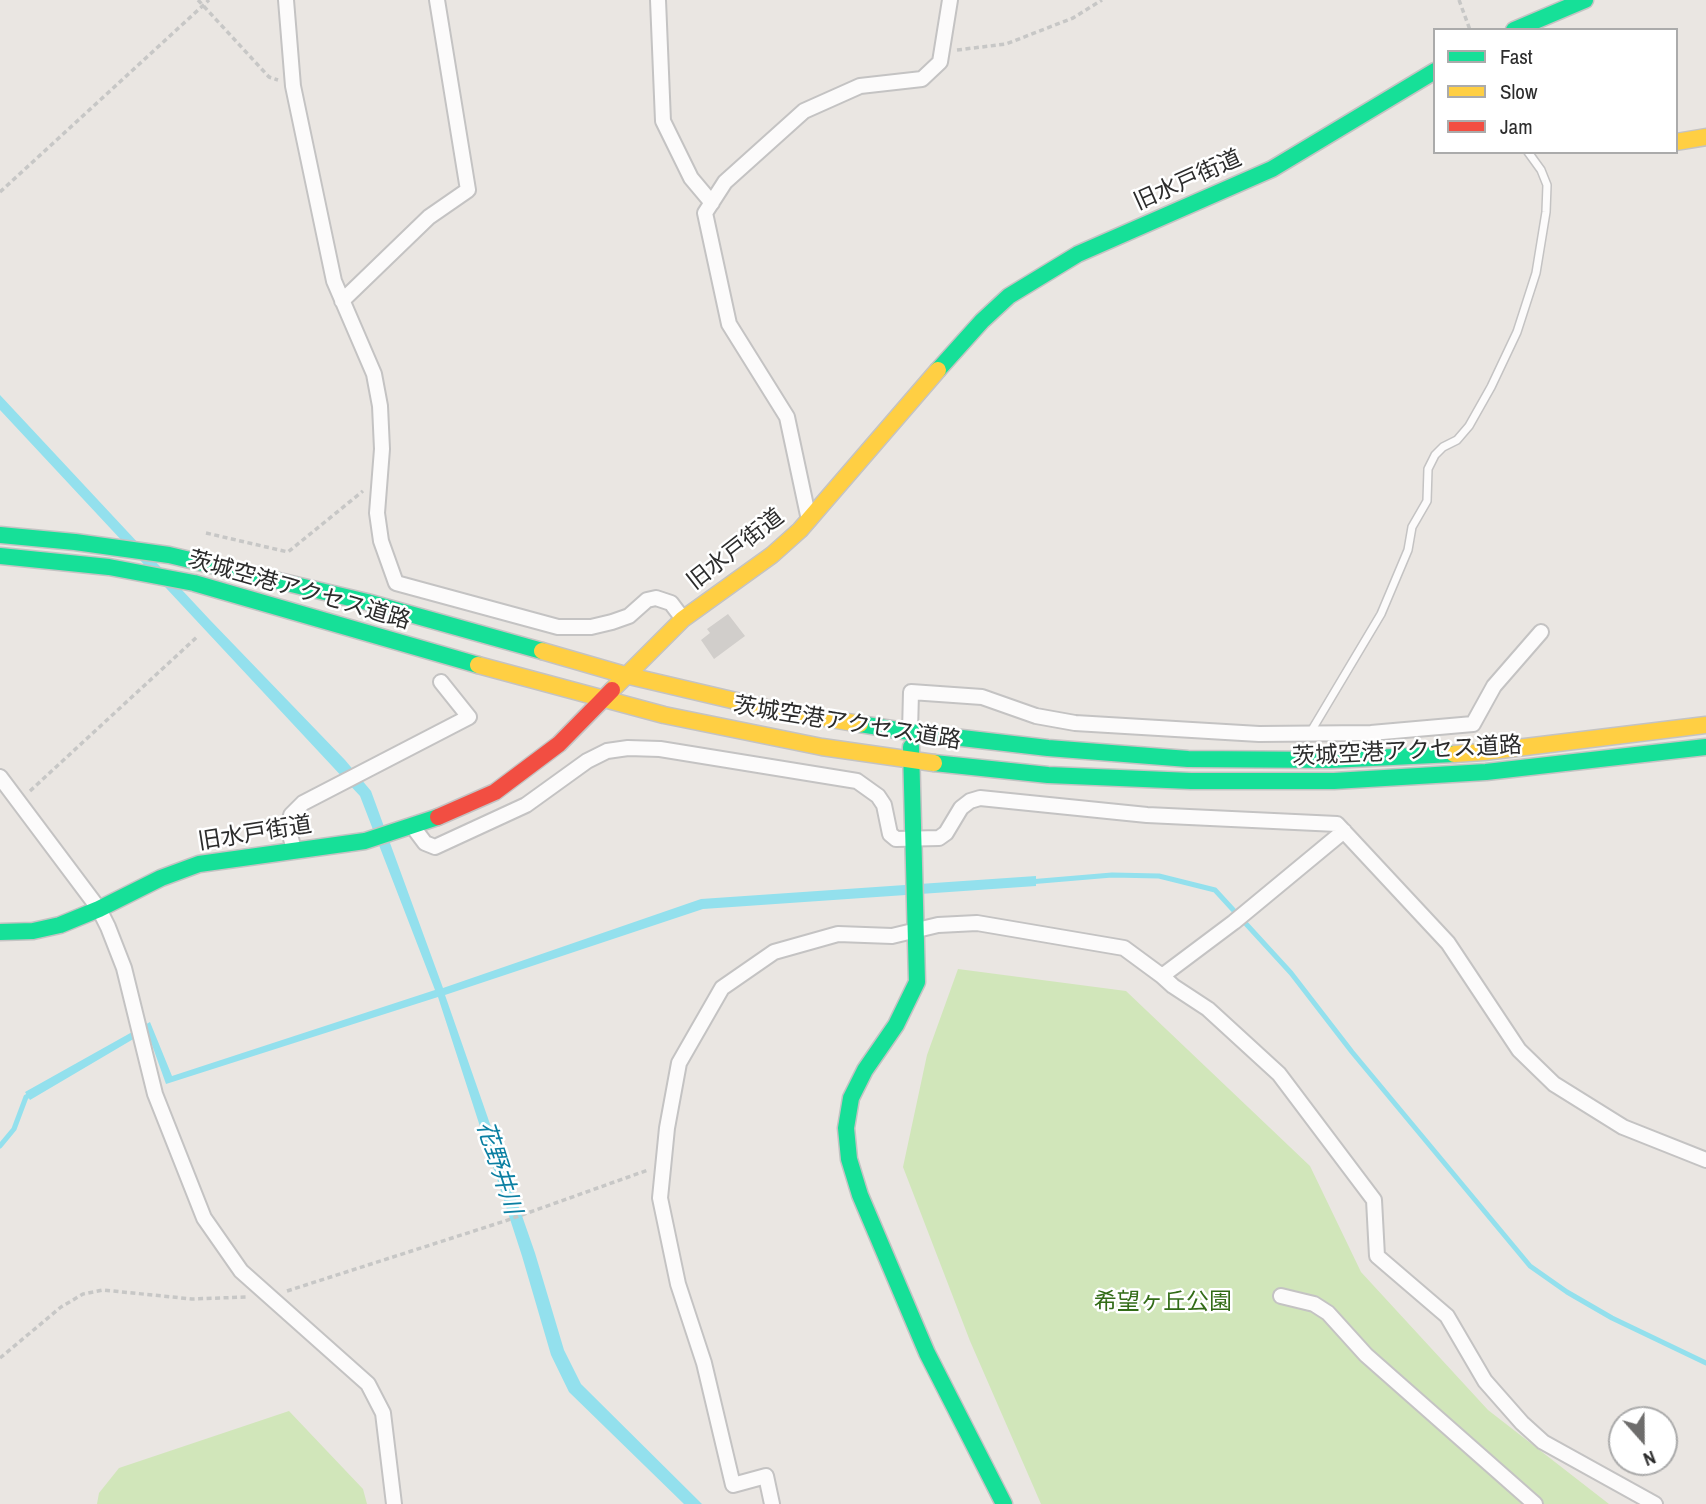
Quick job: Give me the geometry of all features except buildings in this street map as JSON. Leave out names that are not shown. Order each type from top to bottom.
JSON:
[{"type":"main road","points":[[1519,28],[1585,0]]},
{"type":"main road","name":"旧水戸街道","points":[[0,932],[33,931],[60,925],[161,878],[199,864],[365,841],[395,833],[455,811],[505,785],[559,744],[683,619],[772,555],[809,520],[931,377],[982,321],[1009,296],[1078,254],[1272,169],[1433,73]]},
{"type":"main road","points":[[1678,142],[1706,137]]},
{"type":"main road","name":"茨城空港アクセス道路","points":[[0,536],[169,555],[228,568],[367,602],[625,675],[766,708],[910,732],[1048,748],[1188,759],[1331,760],[1484,752],[1706,725]]},
{"type":"main road","name":"茨城空港アクセス道路","points":[[0,556],[108,567],[194,583],[604,700],[727,729],[912,761],[1061,775],[1191,781],[1334,781],[1486,772],[1706,747]]},
{"type":"main road","points":[[910,732],[917,982],[897,1025],[865,1070],[850,1098],[846,1128],[849,1159],[860,1195],[927,1353],[1004,1504]]},
{"type":"street","points":[[286,0],[293,86],[334,281],[373,374],[380,406],[382,449],[377,513],[381,541],[396,583],[558,627],[591,627],[612,622],[629,616],[648,600],[656,598],[671,603],[683,619]]},
{"type":"street","points":[[342,300],[429,217],[467,191],[437,0]]},
{"type":"street","points":[[658,0],[663,121],[691,178],[712,203]]},
{"type":"street","points":[[809,520],[787,417],[729,324],[705,213],[724,182],[804,111],[860,86],[922,79],[940,62],[950,0]]},
{"type":"street","points":[[910,732],[911,692],[982,697],[1036,716],[1075,723],[1259,734],[1371,733],[1473,724],[1494,686],[1541,632]]},
{"type":"street","points":[[294,849],[289,832],[291,815],[303,803],[470,718],[441,682]]},
{"type":"street","points":[[413,827],[425,843],[435,847],[526,805],[587,761],[607,751],[628,748],[660,748],[857,781],[870,789],[884,805],[890,834],[896,839],[939,838],[946,833],[961,808],[980,798],[1147,814],[1337,824],[1448,943],[1519,1051],[1554,1084],[1623,1127],[1706,1160]]},
{"type":"street","points":[[0,777],[99,909],[124,968],[155,1094],[204,1218],[241,1271],[368,1384],[383,1413],[394,1504]]},
{"type":"street","points":[[1162,976],[1250,910],[1344,831]]},
{"type":"street","points":[[772,1504],[766,1476],[733,1485],[704,1363],[675,1272],[660,1198],[667,1128],[679,1063],[722,988],[775,953],[838,934],[892,936],[937,925],[977,923],[1124,947],[1173,986],[1208,1009],[1279,1074],[1374,1200],[1377,1256],[1447,1316],[1485,1381],[1522,1423],[1543,1441],[1655,1504]]},
{"type":"street","points":[[1281,1296],[1314,1304],[1328,1313],[1366,1355],[1535,1504]]},
{"type":"lane","points":[[1310,734],[1381,614],[1408,550],[1412,527],[1427,500],[1428,469],[1435,455],[1443,447],[1457,440],[1469,426],[1517,332],[1536,273],[1546,212],[1547,185],[1541,170],[1529,154]]},
{"type":"path","points":[[198,0],[269,77],[293,86]]},
{"type":"path","points":[[0,192],[209,0]]},
{"type":"path","points":[[942,52],[1006,44],[1073,18],[1102,0]]},
{"type":"path","points":[[1459,0],[1469,28]]},
{"type":"path","points":[[206,533],[288,552],[380,476]]},
{"type":"path","points":[[19,801],[198,636]]},
{"type":"path","points":[[0,1358],[61,1307],[83,1294],[103,1290],[192,1299],[269,1297],[505,1221],[663,1164]]},
{"type":"green space","name":"希望ヶ丘公園","points":[[958,969],[1126,991],[1310,1166],[1361,1272],[1488,1410],[1609,1504],[1041,1504],[970,1341],[903,1167],[927,1055]]},
{"type":"green space","points":[[289,1411],[363,1489],[367,1504],[97,1504],[99,1493],[119,1468]]},
{"type":"water","name":"花野井川","points":[[0,395],[345,760],[371,791],[443,988],[701,899],[1036,876],[1036,886],[703,909],[445,995],[535,1253],[564,1350],[581,1384],[702,1504],[684,1504],[569,1392],[551,1355],[522,1256],[438,997],[166,1084],[147,1031],[30,1100],[25,1092],[150,1022],[172,1076],[435,990],[360,796],[0,410]]},
{"type":"waterway","points":[[1029,882],[1112,875],[1159,876],[1215,890],[1291,973],[1352,1052],[1530,1266],[1567,1292],[1612,1318],[1706,1363]]},
{"type":"waterway","points":[[0,1146],[14,1129],[26,1097],[32,1094]]},
{"type":"traffic: fast","points":[[1519,28],[1585,0]]},
{"type":"traffic: fast","points":[[938,370],[982,321],[1009,296],[1078,254],[1272,169],[1433,72]]},
{"type":"traffic: fast","points":[[0,535],[169,555],[367,602],[542,651]]},
{"type":"traffic: fast","points":[[0,556],[109,567],[194,583],[478,665]]},
{"type":"traffic: fast","points":[[860,724],[1048,748],[1188,759],[1331,760],[1454,754]]},
{"type":"traffic: fast","points":[[911,747],[917,982],[896,1025],[865,1070],[851,1098],[846,1128],[849,1159],[860,1195],[927,1353],[1004,1504]]},
{"type":"traffic: fast","points":[[934,763],[1048,775],[1191,781],[1334,781],[1486,772],[1706,747]]},
{"type":"traffic: fast","points":[[0,932],[33,931],[60,925],[161,878],[199,864],[365,841],[438,817]]},
{"type":"traffic: slow","points":[[1678,142],[1706,137]]},
{"type":"traffic: slow","points":[[612,690],[683,619],[772,555],[800,530],[938,370]]},
{"type":"traffic: slow","points":[[542,651],[625,675],[766,708],[860,724]]},
{"type":"traffic: slow","points":[[478,665],[664,715],[822,747],[934,763]]},
{"type":"traffic: slow","points":[[1454,754],[1706,725]]},
{"type":"traffic: jam","points":[[438,817],[495,792],[559,744],[612,690]]}]
